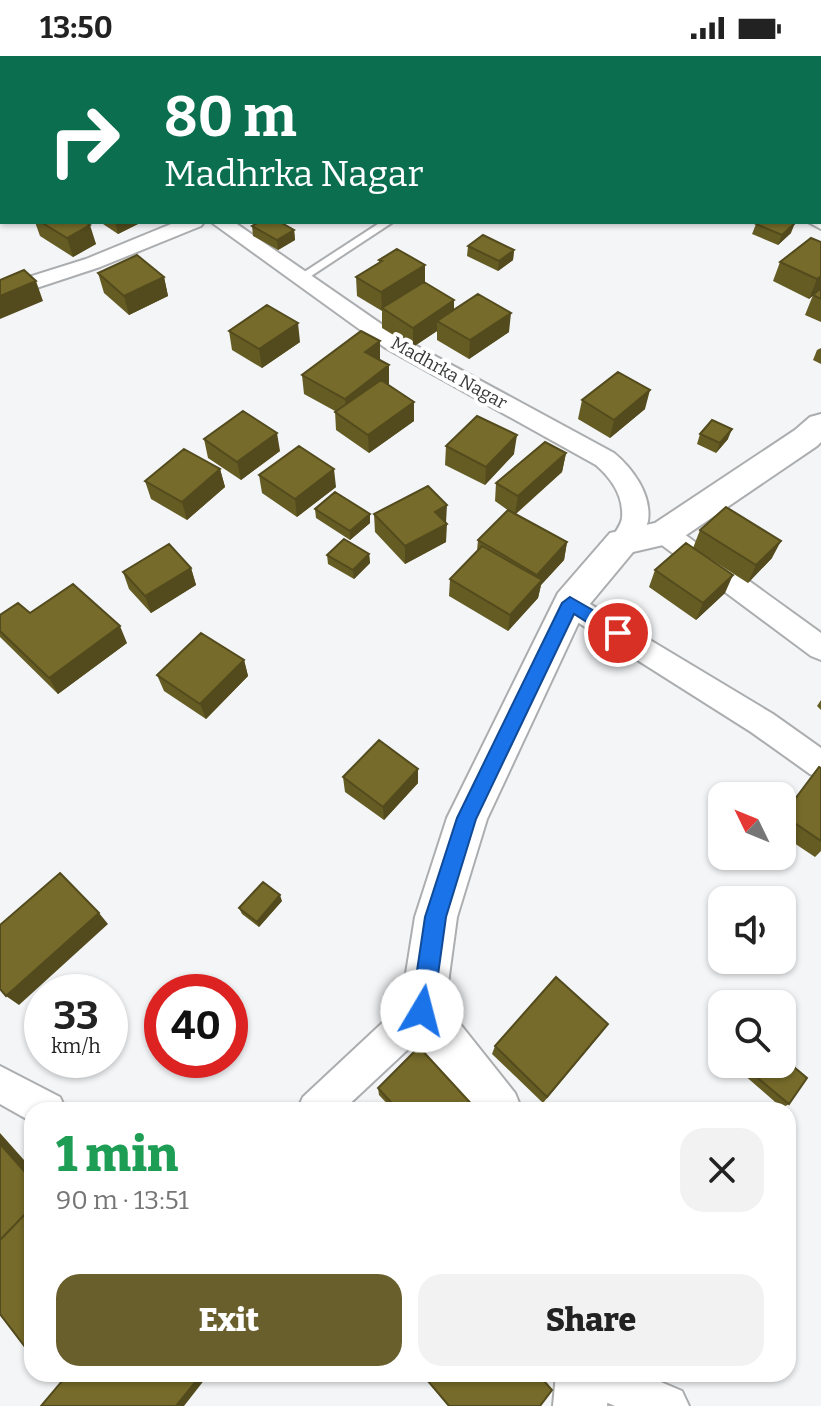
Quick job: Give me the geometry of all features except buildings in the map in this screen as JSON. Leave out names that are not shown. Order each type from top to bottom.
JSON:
[{"type":"street","points":[[0,293],[93,263],[189,224]]},
{"type":"street","name":"Madhrka Nagar","points":[[224,224],[392,342],[605,459],[624,475],[633,504],[635,521],[622,542],[570,603],[467,818],[436,917],[422,1011]]},
{"type":"street","points":[[622,542],[664,533],[806,438],[821,424]]},
{"type":"street","points":[[664,533],[821,648]]},
{"type":"street","points":[[570,603],[762,723],[821,765]]},
{"type":"street","points":[[325,1102],[422,1011],[492,1102]]},
{"type":"street","points":[[0,1084],[33,1102]]},
{"type":"street","points":[[580,1406],[582,1382]]},
{"type":"street","points":[[609,1382],[667,1406]]},
{"type":"lane","points":[[301,278],[385,224]]},
{"type":"route","points":[[422,1011],[436,917],[467,818],[570,603],[618,633]]}]
